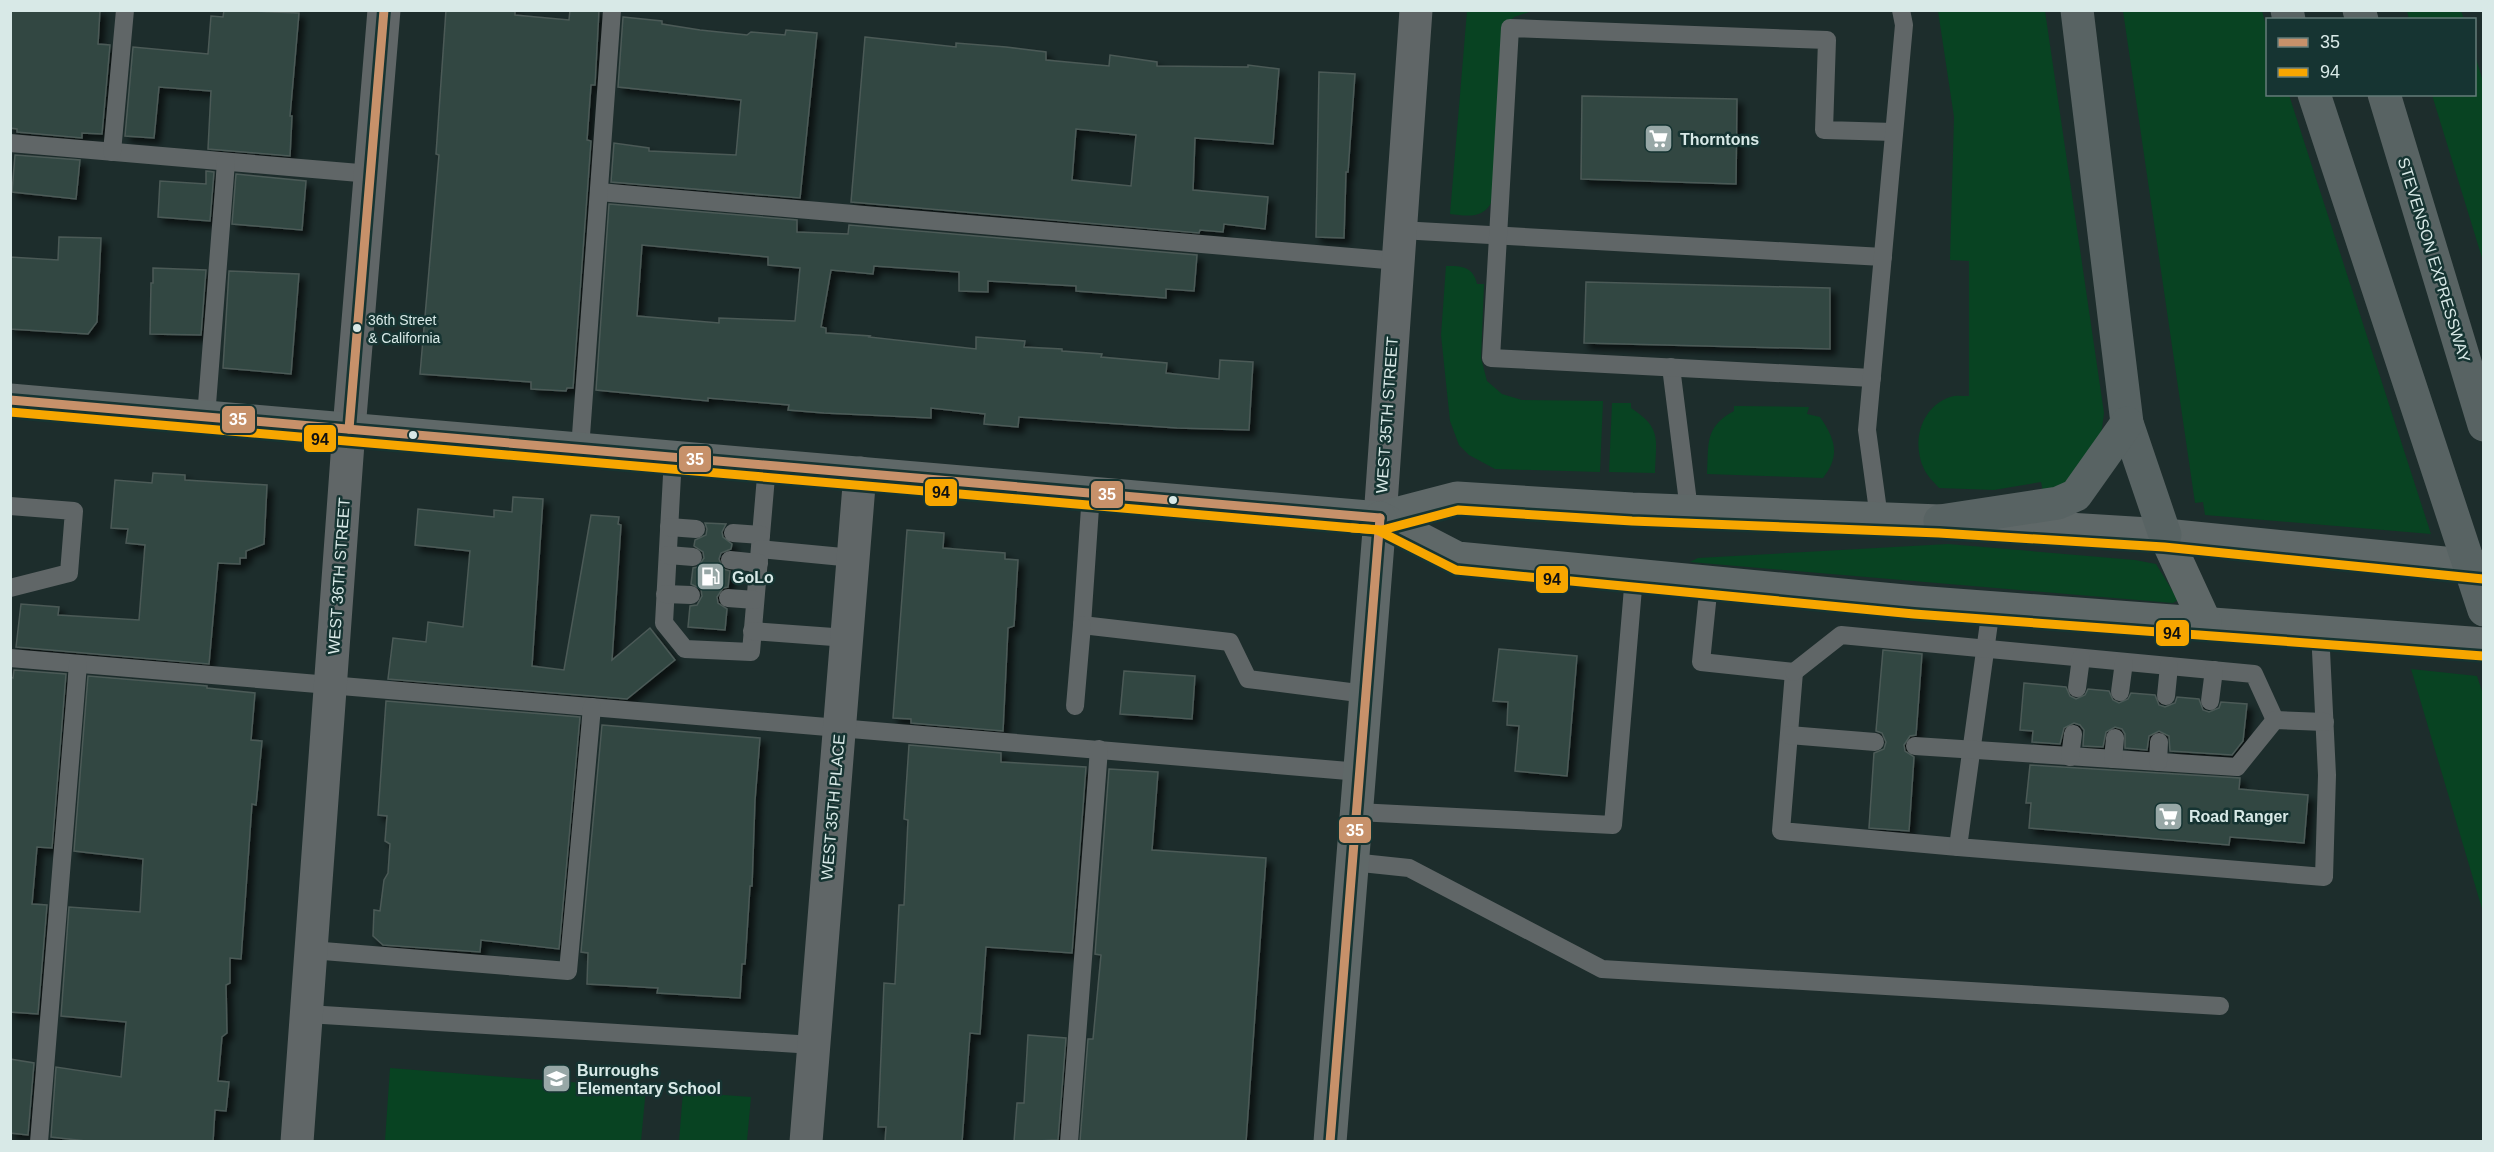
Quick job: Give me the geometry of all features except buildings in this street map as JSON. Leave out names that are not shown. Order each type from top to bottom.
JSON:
[{"type":"highway","points":[[2077,10],[2127,423],[2165,535]]},
{"type":"highway","points":[[2315,96],[2436,471],[2484,610]]},
{"type":"highway","name":"STEVENSON EXPRESSWAY","points":[[2385,96],[2484,424]]},
{"type":"highway","points":[[1940,521],[2058,503],[2076,495],[2127,423]]},
{"type":"main road","points":[[10,400],[1380,518],[1457,498],[1632,509],[1940,521],[2165,535],[2484,567]]},
{"type":"main road","points":[[1380,518],[1457,558],[1991,608],[2320,630],[2484,644]]},
{"type":"main road","name":"WEST 35TH STREET","points":[[1330,1142],[1380,518]]},
{"type":"main road","points":[[2165,535],[2205,622]]},
{"type":"street","name":"WEST 36TH STREET","points":[[297,1142],[384,10]]},
{"type":"street","name":"WEST 35TH STREET","points":[[1380,518],[1416,10]]},
{"type":"street","name":"WEST 35TH PLACE","points":[[806,1142],[860,473]]},
{"type":"lane","points":[[112,152],[125,10]]},
{"type":"lane","points":[[580,449],[612,10]]},
{"type":"lane","points":[[1879,518],[1867,430],[1904,25],[1901,10]]},
{"type":"lane","points":[[1872,378],[1491,358],[1510,28],[1827,40],[1824,129],[1894,132]]},
{"type":"lane","points":[[10,143],[371,174]]},
{"type":"lane","points":[[206,417],[226,162]]},
{"type":"lane","points":[[599,192],[1399,246],[1499,237],[1883,257]]},
{"type":"lane","points":[[1671,367],[1689,510]]},
{"type":"lane","points":[[673,457],[664,623],[685,649],[751,652],[767,465]]},
{"type":"lane","points":[[1075,706],[1091,493]]},
{"type":"lane","points":[[10,506],[74,511],[69,573],[10,588]]},
{"type":"lane","points":[[669,527],[696,530]]},
{"type":"lane","points":[[733,532],[760,549]]},
{"type":"lane","points":[[730,560],[760,549],[853,558]]},
{"type":"lane","points":[[668,555],[693,557]]},
{"type":"lane","points":[[1356,812],[1613,825],[1634,576]]},
{"type":"lane","points":[[1708,583],[1701,662],[1794,672],[1841,635],[2254,674],[2275,720]]},
{"type":"lane","points":[[665,594],[691,595]]},
{"type":"lane","points":[[728,598],[755,600]]},
{"type":"lane","points":[[1958,847],[1991,608]]},
{"type":"lane","points":[[1082,625],[1230,642],[1248,679],[1366,694]]},
{"type":"lane","points":[[1794,672],[1781,831],[2324,877],[2327,775],[2320,630]]},
{"type":"lane","points":[[752,631],[847,638]]},
{"type":"lane","points":[[10,658],[1360,772]]},
{"type":"lane","points":[[2078,688],[2081,658]]},
{"type":"lane","points":[[2120,692],[2124,662]]},
{"type":"lane","points":[[39,1142],[78,664]]},
{"type":"lane","points":[[2166,696],[2169,666]]},
{"type":"lane","points":[[2210,700],[2214,670]]},
{"type":"lane","points":[[311,950],[568,971],[592,707]]},
{"type":"lane","points":[[2275,720],[2325,722]]},
{"type":"lane","points":[[1915,746],[2237,767],[2275,720]]},
{"type":"lane","points":[[2070,757],[2073,734]]},
{"type":"lane","points":[[1789,735],[1875,742]]},
{"type":"lane","points":[[2113,759],[2115,738]]},
{"type":"lane","points":[[2158,762],[2159,742]]},
{"type":"lane","points":[[2202,765],[2206,747]]},
{"type":"lane","points":[[1069,1142],[1099,749]]},
{"type":"lane","points":[[1352,862],[1409,868],[1602,969],[2220,1006]]},
{"type":"lane","points":[[307,1014],[814,1045]]},
{"type":"green space","points":[[1467,11],[1532,11],[1514,17],[1505,26],[1492,201],[1489,207],[1480,214],[1469,216],[1450,214]]},
{"type":"green space","points":[[1938,11],[2045,11],[2104,413],[2100,444],[2068,484],[2044,497],[2041,482],[1994,490],[1939,488],[1925,472],[1920,459],[1918,448],[1921,427],[1932,409],[1950,397],[1969,396],[1969,261],[1950,260],[1954,117]]},
{"type":"green space","points":[[2123,11],[2262,11],[2266,25],[2266,96],[2289,96],[2431,534],[2205,515],[2203,502],[2195,503]]},
{"type":"green space","points":[[2407,11],[2461,11],[2464,18],[2409,18]]},
{"type":"green space","points":[[2476,58],[2484,85],[2483,261],[2432,96],[2476,96]]},
{"type":"green space","points":[[1446,266],[1466,268],[1473,274],[1477,284],[1484,284],[1481,358],[1487,381],[1502,394],[1522,400],[1603,401],[1600,472],[1495,469],[1469,455],[1459,445],[1450,421],[1441,335]]},
{"type":"green space","points":[[1612,403],[1631,403],[1631,408],[1641,415],[1652,428],[1656,443],[1655,473],[1609,472]]},
{"type":"green space","points":[[1734,406],[1809,407],[1807,414],[1820,417],[1832,440],[1834,454],[1829,470],[1823,478],[1707,474],[1710,437],[1717,423],[1734,411]]},
{"type":"green space","points":[[1948,544],[2135,560],[2156,564],[2178,600],[2173,603],[1690,562],[1698,558]]},
{"type":"green space","points":[[2411,669],[2477,676],[2483,694],[2483,912]]},
{"type":"green space","points":[[390,1068],[646,1088],[641,1141],[385,1141]]},
{"type":"green space","points":[[683,1092],[751,1097],[747,1141],[679,1141]]},
{"type":"transit line","name":"35","points":[[349,429],[384,10]]},
{"type":"transit line","name":"35","points":[[10,400],[1380,518]]},
{"type":"transit line","name":"94","points":[[10,412],[1377,530],[1456,570],[1914,614],[2483,656]]},
{"type":"transit line","name":"94","points":[[1352,528],[1382,530],[1458,510],[1632,521],[1939,533],[2164,547],[2483,579]]},
{"type":"transit line","name":"35","points":[[1330,1142],[1380,518]]},
{"type":"place","name":"Thorntons","points":[[1659,139]]},
{"type":"place","name":"36th Street & California","points":[[357,328]]},
{"type":"place","name":"GoLo","points":[[711,577]]},
{"type":"place","name":"Road Ranger","points":[[2168,816]]},
{"type":"place","name":"Burroughs Elementary School","points":[[556,1079]]}]
